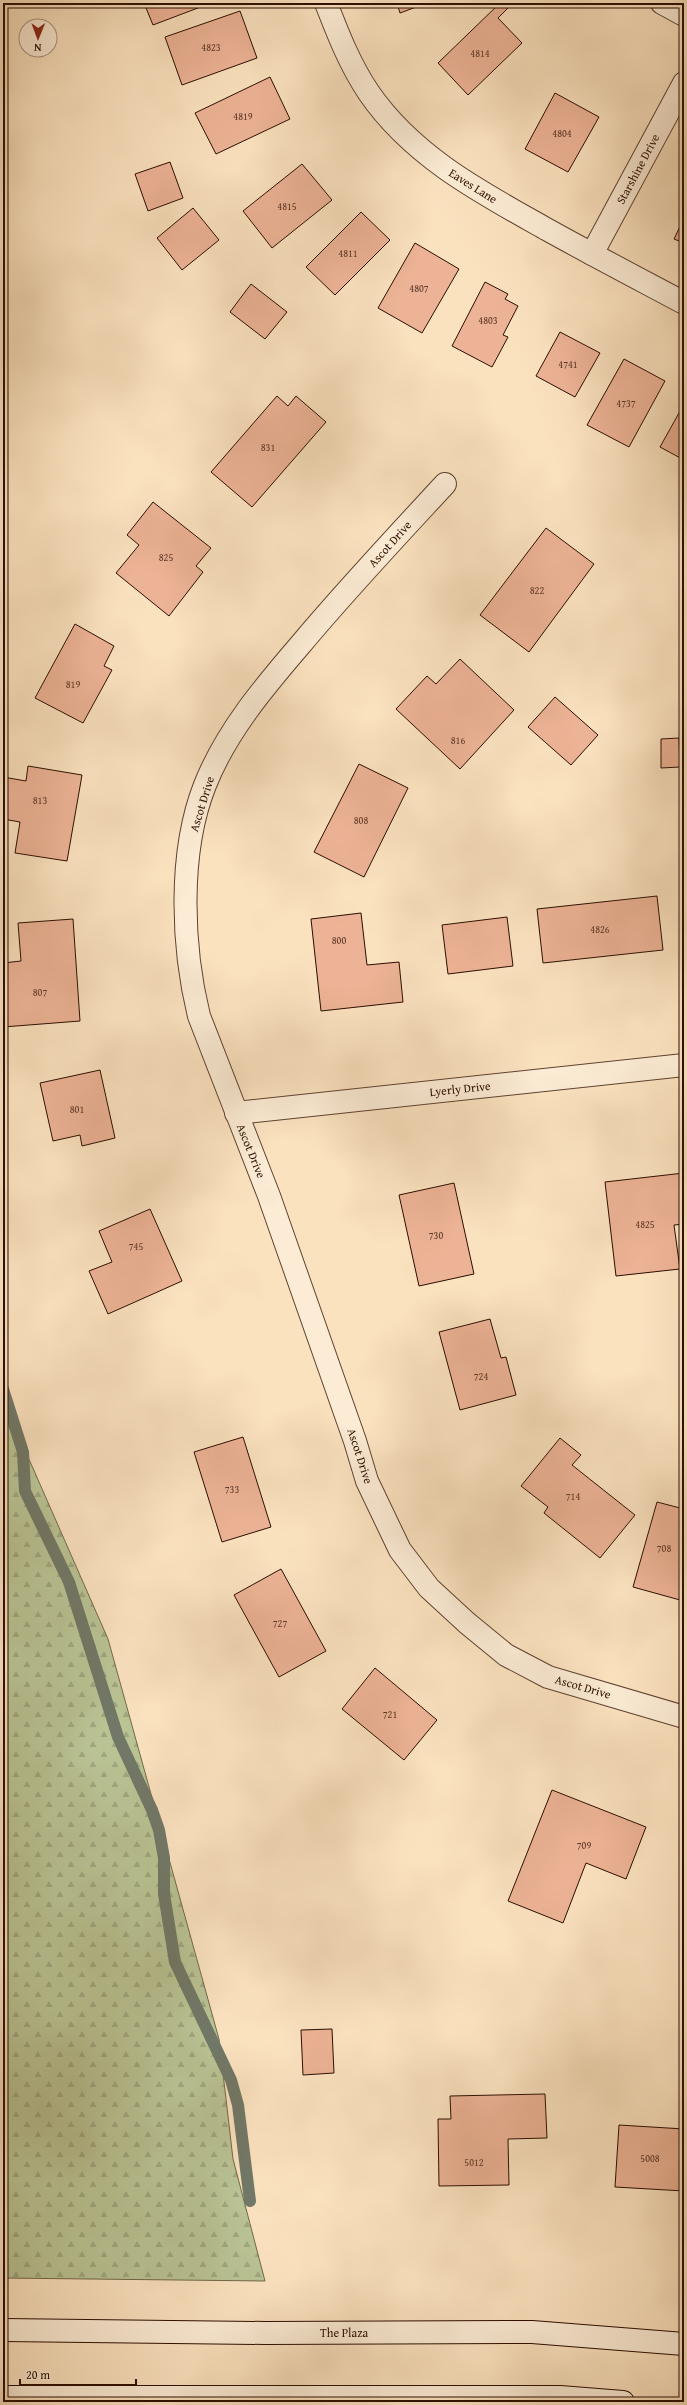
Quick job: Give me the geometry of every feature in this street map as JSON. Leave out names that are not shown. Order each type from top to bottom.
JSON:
[{"type":"street","name":"Eaves Lane","points":[[326,3],[347,55],[369,93],[399,129],[436,163],[482,193],[684,303]]},
{"type":"street","points":[[662,3],[684,15]]},
{"type":"street","name":"Starshine Drive","points":[[592,254],[684,83]]},
{"type":"street","name":"Ascot Drive","points":[[445,484],[328,611],[272,678],[229,736],[204,786],[193,825],[184,904],[186,944],[192,988],[199,1016],[269,1196],[355,1441],[367,1481],[400,1550],[429,1588],[467,1623],[506,1655],[548,1677],[684,1717]]},
{"type":"street","name":"Lyerly Drive","points":[[236,1113],[684,1065]]},
{"type":"street","name":"The Plaza","points":[[3,2330],[266,2333],[532,2332],[684,2344]]},
{"type":"street","points":[[3,2397],[560,2397],[623,2402]]},
{"type":"green space","points":[[3,1400],[108,1639],[219,2039],[233,2159],[265,2281],[3,2278]]},
{"type":"building","points":[[144,3],[211,3],[153,25]]},
{"type":"building","points":[[397,3],[427,3],[400,13]]},
{"type":"building","points":[[500,3],[509,3],[511,5],[498,18],[522,43],[468,95],[438,63]]},
{"type":"building","points":[[240,11],[257,58],[182,85],[165,37]]},
{"type":"building","points":[[270,77],[290,119],[216,154],[195,113]]},
{"type":"building","points":[[555,93],[599,117],[568,172],[525,149]]},
{"type":"building","points":[[170,162],[183,198],[148,211],[135,174]]},
{"type":"building","points":[[302,164],[332,200],[272,248],[243,211]]},
{"type":"building","points":[[193,208],[219,240],[182,270],[157,238]]},
{"type":"building","points":[[361,212],[390,240],[335,295],[306,267]]},
{"type":"building","points":[[684,218],[684,243],[674,239]]},
{"type":"building","points":[[415,243],[459,269],[422,333],[378,308]]},
{"type":"building","points":[[485,282],[508,294],[505,299],[518,306],[503,335],[508,337],[492,367],[452,346]]},
{"type":"building","points":[[251,284],[287,312],[265,339],[230,312]]},
{"type":"building","points":[[560,332],[600,353],[575,397],[536,376]]},
{"type":"building","points":[[624,359],[665,381],[629,447],[587,425]]},
{"type":"building","points":[[277,396],[288,406],[296,396],[326,422],[252,507],[211,472]]},
{"type":"building","points":[[684,404],[684,460],[660,447]]},
{"type":"building","points":[[153,502],[211,548],[196,566],[203,572],[169,616],[116,573],[139,545],[127,535]]},
{"type":"building","points":[[546,528],[594,564],[529,652],[480,615]]},
{"type":"building","points":[[75,624],[114,646],[104,666],[112,670],[83,723],[35,698]]},
{"type":"building","points":[[460,659],[514,710],[460,769],[396,709],[427,676],[436,684]]},
{"type":"building","points":[[555,697],[598,735],[571,765],[528,727]]},
{"type":"building","points":[[679,738],[680,767],[661,768],[661,739]]},
{"type":"building","points":[[359,764],[408,788],[364,877],[314,852]]},
{"type":"building","points":[[28,766],[82,775],[67,861],[15,853],[20,822],[3,819],[3,777],[26,781]]},
{"type":"building","points":[[657,896],[663,950],[543,963],[537,909]]},
{"type":"building","points":[[361,913],[367,965],[399,962],[403,1002],[321,1011],[311,919]]},
{"type":"building","points":[[507,917],[513,966],[448,974],[442,925]]},
{"type":"building","points":[[73,919],[80,1021],[3,1027],[3,963],[21,961],[18,923]]},
{"type":"building","points":[[100,1070],[115,1138],[82,1146],[80,1135],[53,1141],[40,1083]]},
{"type":"building","points":[[684,1173],[684,1224],[674,1225],[680,1269],[616,1276],[605,1182]]},
{"type":"building","points":[[454,1183],[474,1274],[419,1286],[399,1195]]},
{"type":"building","points":[[150,1209],[182,1281],[108,1314],[89,1271],[112,1262],[99,1231]]},
{"type":"building","points":[[490,1319],[501,1358],[506,1357],[516,1395],[460,1410],[439,1332]]},
{"type":"building","points":[[243,1437],[271,1527],[222,1542],[194,1452]]},
{"type":"building","points":[[560,1438],[581,1455],[572,1465],[635,1515],[600,1558],[544,1513],[548,1507],[521,1486]]},
{"type":"building","points":[[657,1502],[684,1509],[684,1594],[682,1593],[680,1600],[633,1587]]},
{"type":"building","points":[[281,1569],[326,1651],[279,1677],[234,1595]]},
{"type":"building","points":[[375,1668],[437,1720],[404,1760],[342,1709]]},
{"type":"building","points":[[552,1790],[646,1827],[626,1879],[586,1863],[563,1923],[508,1901]]},
{"type":"building","points":[[332,2029],[334,2073],[303,2075],[301,2030]]},
{"type":"building","points":[[545,2094],[547,2138],[508,2139],[509,2185],[439,2186],[438,2119],[451,2119],[450,2096]]},
{"type":"building","points":[[619,2125],[684,2129],[684,2191],[615,2187]]},
{"type":"waterway","points":[[3,1389],[23,1452],[25,1491],[69,1582],[118,1737],[152,1810],[159,1830],[164,1858],[164,1894],[175,1962],[231,2080],[238,2105],[250,2201]]}]
